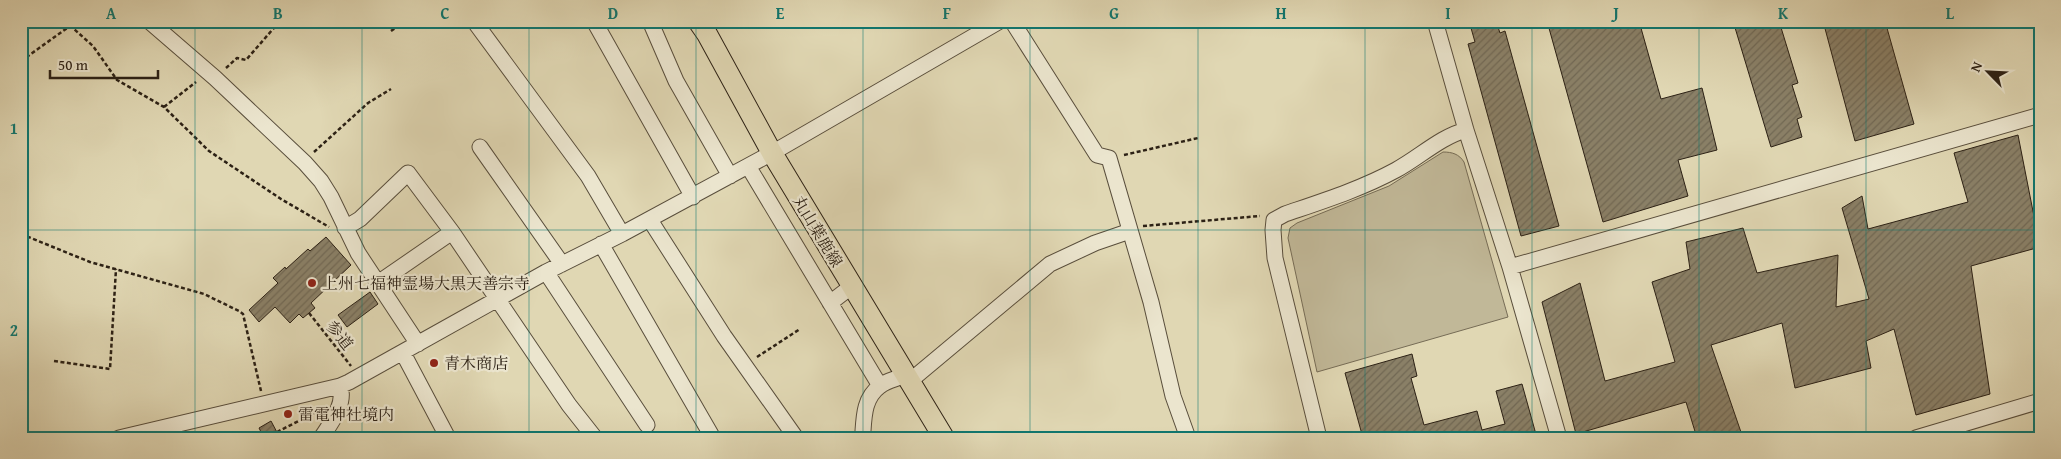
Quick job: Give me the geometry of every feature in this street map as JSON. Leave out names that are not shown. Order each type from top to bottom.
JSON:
[{"type":"main road","name":"丸山葉鹿線","points":[[698,21],[772,153],[944,438]]},
{"type":"street","points":[[149,21],[212,75],[305,163],[331,197],[358,253],[418,344]]},
{"type":"street","points":[[474,21],[588,176],[622,234]]},
{"type":"street","points":[[594,21],[693,197]]},
{"type":"street","points":[[650,21],[676,81],[730,176]]},
{"type":"street","points":[[1012,21],[1097,155],[1110,158],[1151,302],[1173,396],[1188,438]]},
{"type":"street","points":[[1435,21],[1466,130],[1510,267],[1559,438]]},
{"type":"street","points":[[119,438],[264,402],[341,392],[418,344],[546,272],[650,220],[772,153],[993,23]]},
{"type":"street","points":[[1510,267],[2040,115]]},
{"type":"street","points":[[1319,438],[1275,258],[1274,220],[1285,214],[1357,189],[1398,169],[1450,134],[1466,130]]},
{"type":"street","points":[[480,147],[562,264]]},
{"type":"street","points":[[748,166],[880,386]]},
{"type":"street","points":[[345,228],[360,219],[408,172],[452,232],[569,404],[595,438]]},
{"type":"street","points":[[650,220],[724,336],[796,438]]},
{"type":"street","points":[[864,430],[867,403],[880,386],[908,378],[1050,264],[1095,243],[1130,231]]},
{"type":"street","points":[[378,283],[452,232]]},
{"type":"street","points":[[601,244],[713,438]]},
{"type":"street","points":[[546,272],[647,425]]},
{"type":"street","points":[[830,303],[852,286]]},
{"type":"street","points":[[403,353],[448,438]]},
{"type":"street","points":[[321,438],[332,422],[341,392]]},
{"type":"street","points":[[1916,438],[2040,402]]},
{"type":"path","points":[[65,21],[93,46],[117,80],[164,107],[217,157],[330,228],[336,230],[345,228]]},
{"type":"path","points":[[164,107],[237,58],[246,60],[280,21]]},
{"type":"path","points":[[391,31],[405,21]]},
{"type":"path","points":[[21,61],[70,26]]},
{"type":"path","points":[[305,163],[316,149],[362,109],[391,89]]},
{"type":"path","points":[[1110,158],[1198,138]]},
{"type":"path","points":[[1130,231],[1141,226],[1259,216],[1274,220]]},
{"type":"path","points":[[21,234],[90,262],[204,294],[243,314],[264,402]]},
{"type":"path","points":[[54,361],[110,369],[116,269]]},
{"type":"path","name":"参道","points":[[309,313],[355,370]]},
{"type":"path","points":[[745,365],[800,329]]},
{"type":"path","points":[[277,432],[341,392]]},
{"type":"shaded area","points":[[1443,152],[1455,154],[1464,162],[1508,317],[1317,372],[1288,238],[1290,228],[1297,223],[1389,186]]},
{"type":"building","points":[[1469,21],[1496,21],[1500,33],[1505,31],[1559,226],[1521,236],[1468,44],[1475,42]]},
{"type":"building","points":[[1547,21],[1639,21],[1661,99],[1702,88],[1717,150],[1678,160],[1688,196],[1603,222]]},
{"type":"building","points":[[1733,21],[1779,21],[1798,83],[1792,85],[1802,117],[1797,119],[1802,137],[1771,147]]},
{"type":"building","points":[[1823,21],[1885,21],[1914,124],[1855,141]]},
{"type":"building","points":[[2018,135],[2040,247],[1971,266],[1990,394],[1916,415],[1894,329],[1866,341],[1871,368],[1795,388],[1782,323],[1711,345],[1743,438],[1697,438],[1686,402],[1576,434],[1542,302],[1580,283],[1605,381],[1675,362],[1652,282],[1690,269],[1686,242],[1743,228],[1757,273],[1838,255],[1836,307],[1869,299],[1842,208],[1862,196],[1868,229],[1968,202],[1954,153]]},
{"type":"building","points":[[326,237],[351,265],[311,303],[315,308],[303,318],[299,314],[290,323],[275,307],[259,322],[249,310],[278,283],[273,278],[308,249],[310,251]]},
{"type":"building","points":[[370,292],[378,304],[347,327],[338,315]]},
{"type":"building","points":[[1412,354],[1417,376],[1411,378],[1424,425],[1477,411],[1482,430],[1505,424],[1496,391],[1522,384],[1537,438],[1363,438],[1345,373]]},
{"type":"building","points":[[271,421],[280,438],[264,438],[259,428]]},
{"type":"place","name":"上州七福神霊場大黒天善宗寺","points":[[312,283]]},
{"type":"place","name":"青木商店","points":[[434,363]]},
{"type":"place","name":"雷電神社境内","points":[[288,414]]}]
